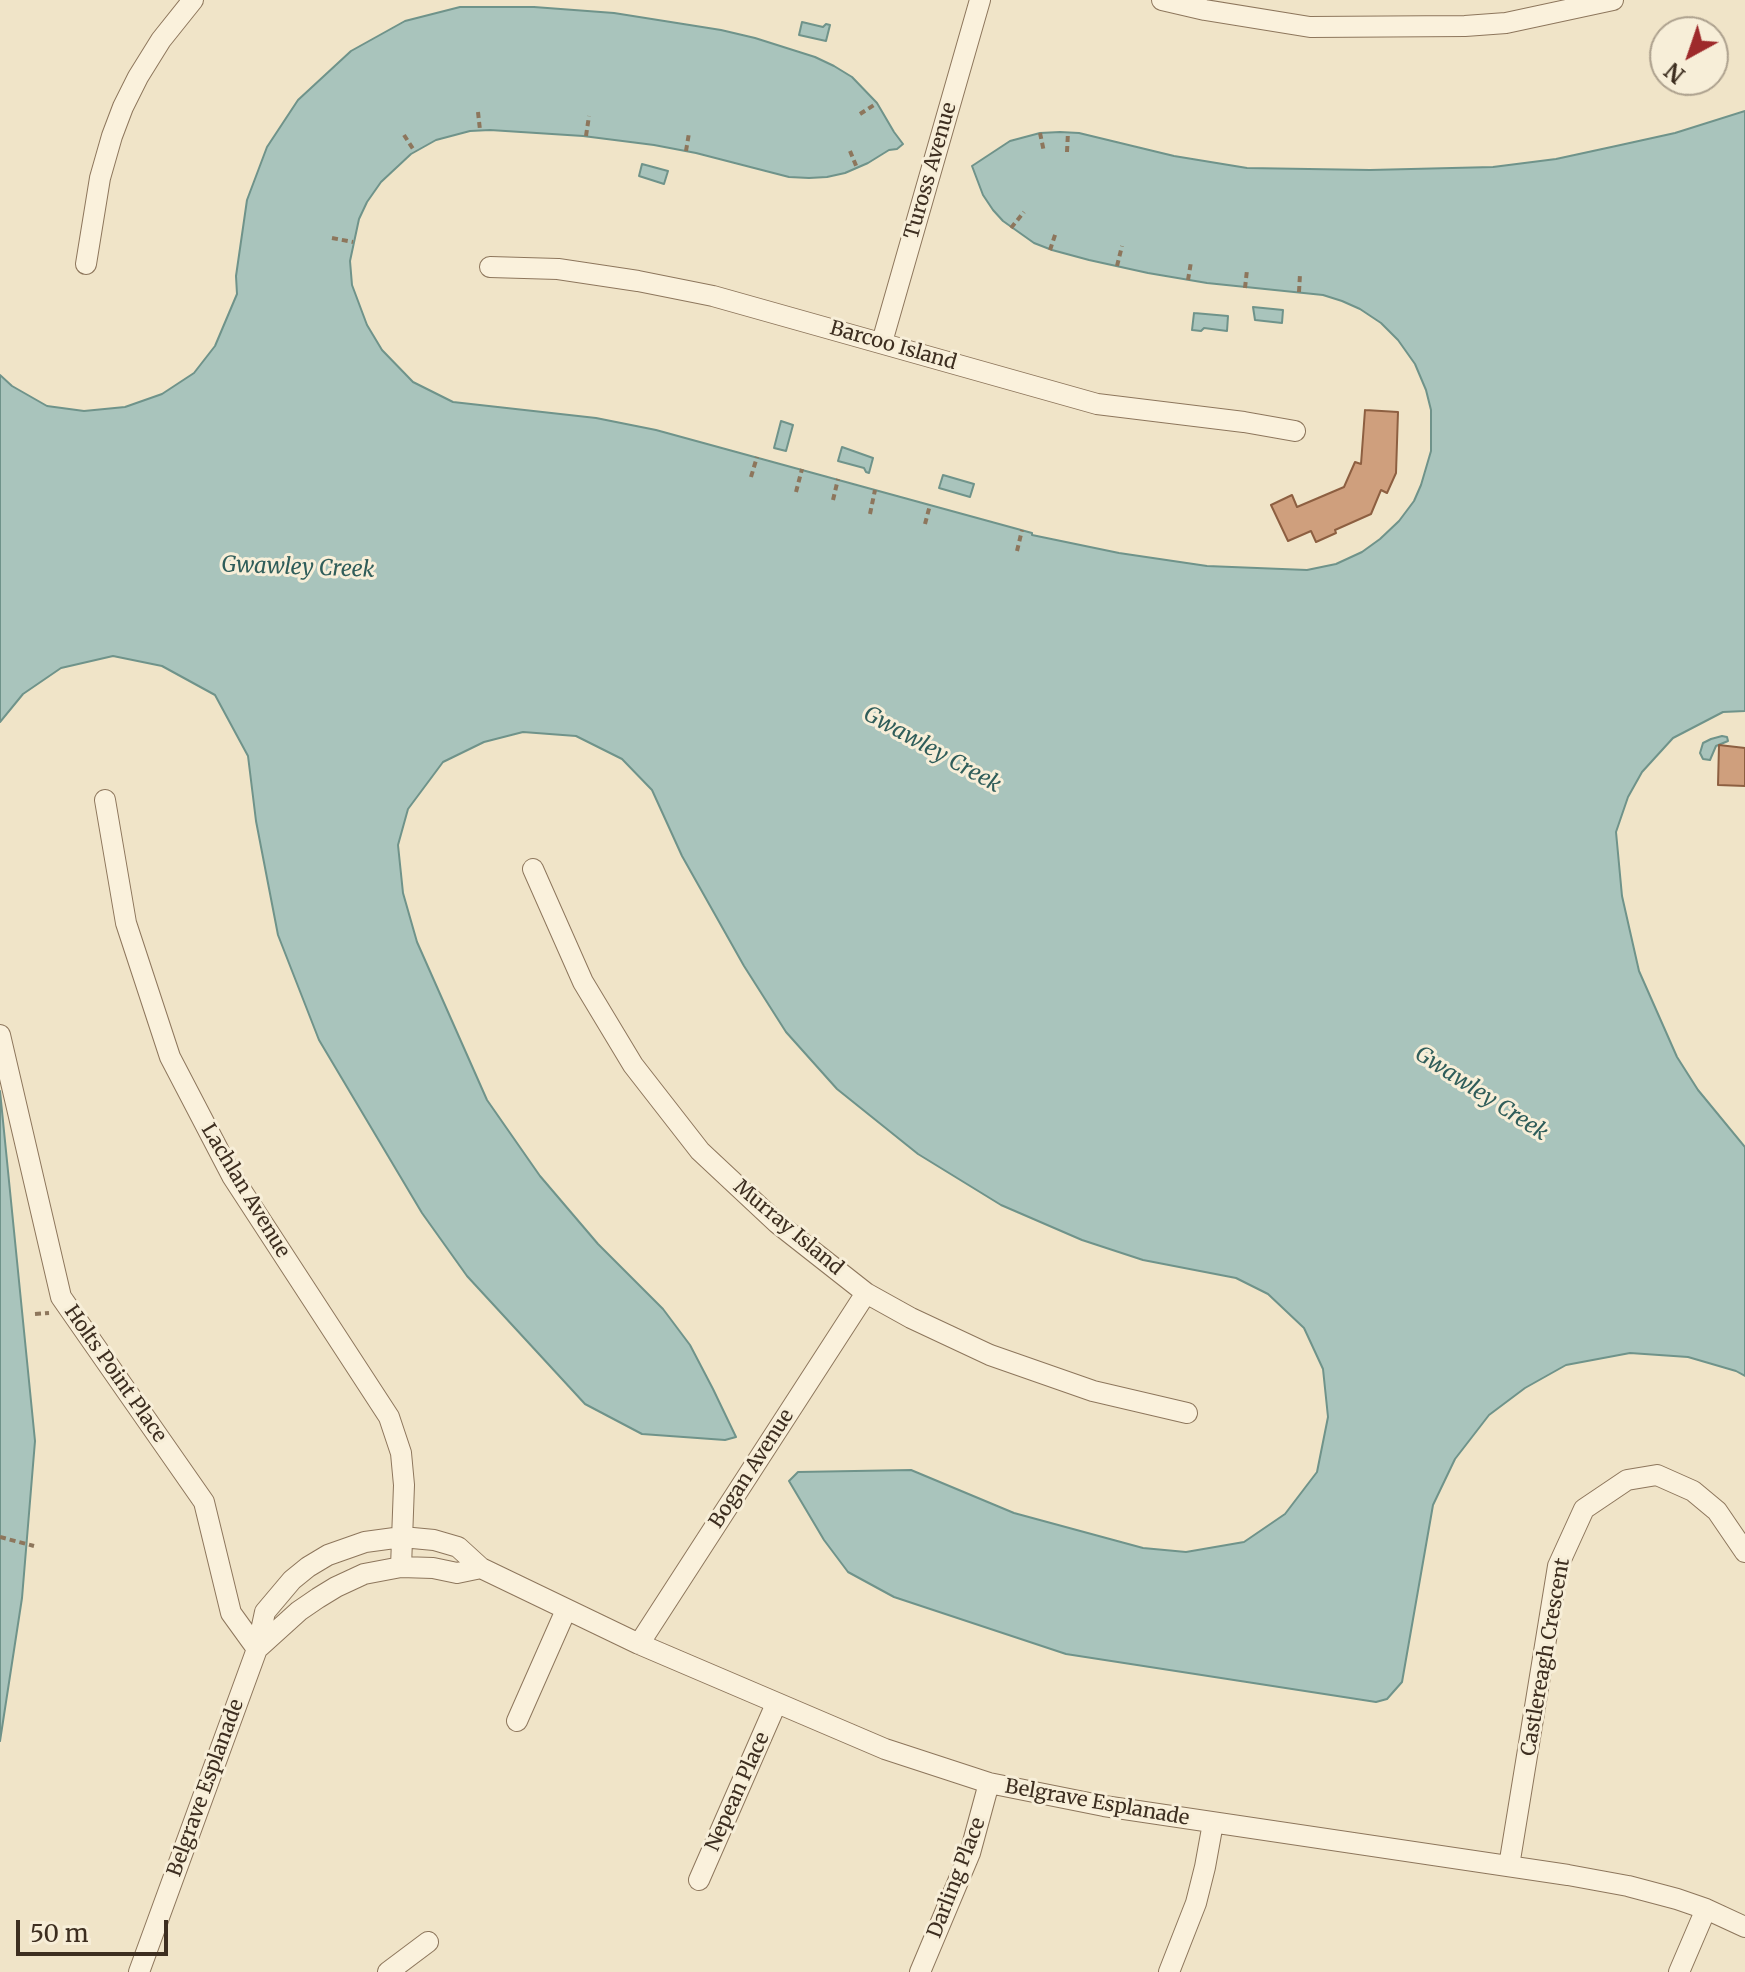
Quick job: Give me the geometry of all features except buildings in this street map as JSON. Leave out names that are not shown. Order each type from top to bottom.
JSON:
[{"type":"street","points":[[86,264],[100,178],[123,107],[161,40],[193,0]]},
{"type":"street","name":"Tuross Avenue","points":[[882,342],[980,0]]},
{"type":"street","points":[[1162,0],[1206,5],[1310,27],[1506,23],[1583,3],[1613,0]]},
{"type":"street","name":"Barcoo Island","points":[[490,267],[558,269],[713,296],[1097,404],[1295,431]]},
{"type":"street","name":"Lachlan Avenue","points":[[105,800],[126,923],[170,1057],[232,1176],[389,1417],[401,1453],[404,1485],[401,1567]]},
{"type":"street","name":"Murray Island","points":[[533,869],[583,982],[633,1065],[700,1151],[777,1223],[866,1293],[990,1355],[1093,1391],[1187,1413]]},
{"type":"street","name":"Holts Point Place","points":[[0,1035],[61,1297],[204,1502],[231,1613],[257,1649]]},
{"type":"street","name":"Bogan Avenue","points":[[639,1644],[866,1293]]},
{"type":"street","name":"Castlereagh Crescent","points":[[1509,1866],[1558,1566],[1584,1509],[1627,1480],[1657,1475],[1693,1491],[1717,1511],[1745,1552]]},
{"type":"street","name":"Belgrave Esplanade","points":[[139,1972],[257,1649],[265,1612],[292,1580],[328,1555],[352,1545],[402,1537],[434,1540],[458,1547],[481,1568],[639,1644],[885,1749],[989,1783],[1104,1806],[1628,1886],[1706,1909],[1745,1927]]},
{"type":"street","name":"Belgrave Esplanade","points":[[257,1649],[299,1611],[336,1587],[364,1574],[401,1567],[433,1568],[457,1573],[481,1568]]},
{"type":"street","points":[[517,1721],[566,1610]]},
{"type":"street","name":"Nepean Place","points":[[699,1880],[776,1704]]},
{"type":"street","name":"Darling Place","points":[[920,1972],[970,1853],[989,1783]]},
{"type":"street","points":[[1169,1972],[1196,1903],[1213,1823]]},
{"type":"street","points":[[1679,1972],[1706,1909]]},
{"type":"street","points":[[388,1972],[428,1942]]},
{"type":"path","points":[[860,114],[877,103]]},
{"type":"path","points":[[478,112],[480,130]]},
{"type":"path","points":[[586,136],[589,116]]},
{"type":"path","points":[[1067,152],[1068,132]]},
{"type":"path","points":[[686,151],[689,133]]},
{"type":"path","points":[[1040,133],[1044,152]]},
{"type":"path","points":[[404,135],[415,152]]},
{"type":"path","points":[[850,151],[857,168]]},
{"type":"path","points":[[1011,228],[1024,212]]},
{"type":"path","points":[[1050,250],[1056,232]]},
{"type":"path","points":[[332,238],[353,242]]},
{"type":"path","points":[[1117,266],[1122,246]]},
{"type":"path","points":[[1188,280],[1191,262]]},
{"type":"path","points":[[1245,288],[1247,270]]},
{"type":"path","points":[[1299,292],[1300,274]]},
{"type":"path","points":[[751,477],[757,457]]},
{"type":"path","points":[[796,492],[802,469]]},
{"type":"path","points":[[833,500],[838,479]]},
{"type":"path","points":[[870,514],[875,490]]},
{"type":"path","points":[[925,524],[930,505]]},
{"type":"path","points":[[1017,551],[1022,530]]},
{"type":"path","points":[[0,1537],[34,1546]]},
{"type":"water","name":"Gwawley Creek","points":[[460,7],[534,7],[614,13],[755,38],[815,57],[852,77],[877,103],[903,144],[845,173],[809,178],[789,177],[654,145],[583,136],[490,130],[470,131],[436,140],[411,154],[381,182],[359,219],[350,261],[352,285],[367,325],[382,350],[413,382],[453,402],[596,418],[656,430],[1032,535],[1119,553],[1207,566],[1307,570],[1336,564],[1362,552],[1399,521],[1414,501],[1431,451],[1431,410],[1415,364],[1381,323],[1342,301],[1323,295],[1207,283],[1148,273],[1089,260],[1034,243],[993,210],[983,195],[972,166],[1010,141],[1040,133],[1060,132],[1079,133],[1174,156],[1247,168],[1370,170],[1493,167],[1556,159],[1675,133],[1745,111],[1745,711],[1723,712],[1673,738],[1642,772],[1628,797],[1616,832],[1622,896],[1639,971],[1677,1057],[1698,1090],[1745,1147],[1745,1376],[1688,1357],[1630,1353],[1566,1365],[1525,1388],[1489,1415],[1455,1459],[1433,1505],[1402,1682],[1387,1699],[1376,1702],[1066,1654],[894,1597],[848,1572],[824,1540],[789,1481],[798,1472],[911,1470],[1014,1513],[1143,1548],[1186,1552],[1244,1542],[1285,1514],[1317,1472],[1328,1417],[1323,1369],[1304,1328],[1268,1294],[1236,1278],[1143,1260],[1082,1240],[1001,1205],[918,1154],[837,1089],[786,1032],[744,966],[682,856],[652,790],[622,759],[576,736],[523,732],[484,742],[443,762],[408,809],[398,845],[403,893],[417,942],[487,1100],[540,1176],[598,1244],[663,1309],[690,1345],[736,1437],[725,1440],[642,1434],[585,1404],[467,1276],[422,1213],[319,1040],[278,935],[256,821],[248,756],[215,695],[162,666],[113,656],[61,668],[23,694],[0,722],[0,375],[12,386],[47,406],[84,411],[125,407],[162,394],[194,373],[215,346],[237,294],[236,276],[247,200],[267,147],[298,100],[351,51],[405,21]]},
{"type":"water","points":[[802,22],[823,27],[830,25],[826,41],[799,35]]},
{"type":"water","points":[[642,164],[668,171],[664,184],[639,176]]},
{"type":"water","points":[[1253,307],[1283,310],[1282,323],[1255,320]]},
{"type":"water","points":[[1194,313],[1228,316],[1227,331],[1192,330]]},
{"type":"water","points":[[781,421],[793,425],[786,451],[774,448]]},
{"type":"water","points":[[842,447],[873,458],[869,473],[864,468],[838,461]]},
{"type":"water","points":[[943,475],[974,484],[970,497],[939,488]]},
{"type":"water","points":[[1727,737],[1728,741],[1716,746],[1710,760],[1703,759],[1700,753],[1703,743]]},
{"type":"water","points":[[0,1091],[35,1441],[22,1598],[0,1741]]}]
